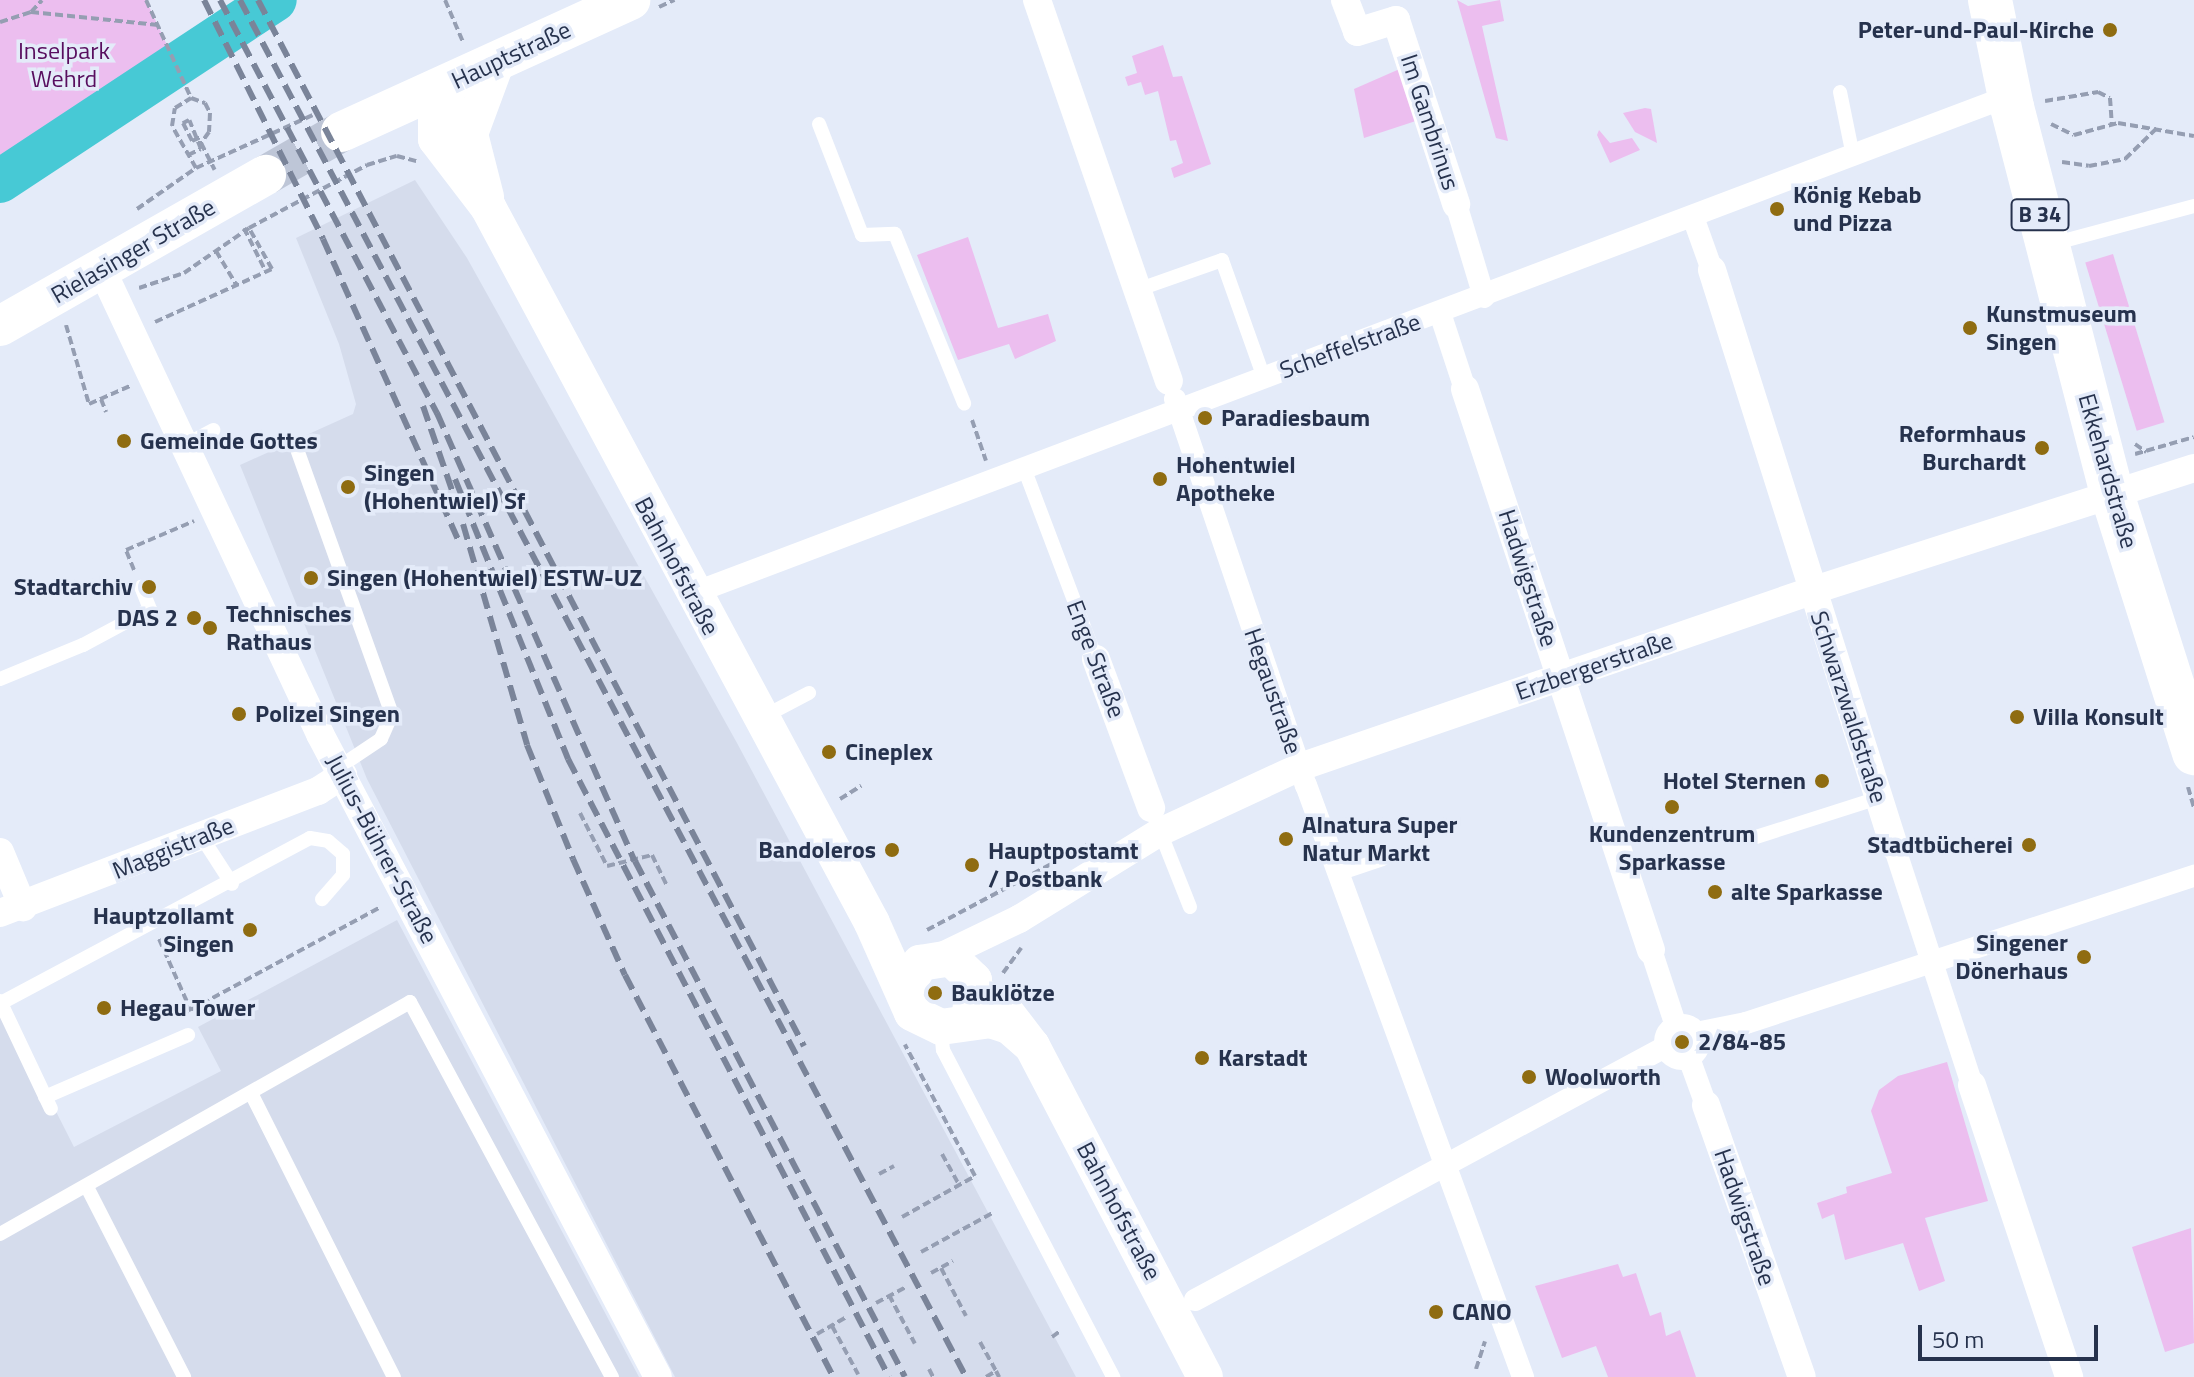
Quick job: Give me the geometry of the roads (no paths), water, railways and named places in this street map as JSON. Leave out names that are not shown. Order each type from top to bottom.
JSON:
[{"type":"main road","name":"Hauptstraße","points":[[436,91],[482,54],[630,0]]},
{"type":"main road","name":"Ekkehardstraße","points":[[1990,0],[2011,101],[2112,494],[2194,753]]},
{"type":"main road","points":[[341,132],[436,91]]},
{"type":"main road","name":"Rielasinger Straße","points":[[0,326],[109,283],[266,175]]},
{"type":"street","name":"Hegaustraße","points":[[1037,0],[1300,767],[1523,1377]]},
{"type":"street","name":"Im Gambrinus","points":[[1345,0],[1357,32],[1396,20],[1484,297]]},
{"type":"street","points":[[378,116],[443,145],[482,54]]},
{"type":"street","name":"Bahnhofstraße","points":[[436,91],[443,145],[488,207],[691,594],[872,923],[905,991],[912,1013],[970,1000],[1005,1011],[1032,1046],[1205,1377]]},
{"type":"street","name":"Scheffelstraße","points":[[691,594],[1853,156],[2011,101]]},
{"type":"street","name":"Schwarzwaldstraße","points":[[1693,217],[1931,964],[2069,1377]]},
{"type":"street","name":"Julius-Bührer-Straße","points":[[109,283],[341,771],[658,1377]]},
{"type":"street","name":"Hadwigstraße","points":[[1440,313],[1651,950],[1686,1029]]},
{"type":"street","name":"Erzbergerstraße","points":[[970,1000],[986,956],[1160,830],[1300,767],[1811,591],[2194,468]]},
{"type":"street","name":"Enge Straße","points":[[1096,659],[1160,830]]},
{"type":"street","name":"Maggistraße","points":[[11,910],[318,791],[341,771]]},
{"type":"street","points":[[0,852],[11,910]]},
{"type":"street","points":[[1686,1029],[1699,1045],[1689,1058],[1674,1058],[1665,1047],[1666,1034],[1686,1029],[1746,1023],[2194,876]]},
{"type":"street","name":"Bahnhofstraße","points":[[872,923],[960,963],[970,1000]]},
{"type":"street","name":"Erzbergerstraße","points":[[930,949],[1022,932]]},
{"type":"street","points":[[905,991],[913,971],[930,949]]},
{"type":"street","points":[[1195,1300],[1665,1047]]},
{"type":"street","name":"Hadwigstraße","points":[[1689,1058],[1802,1377]]},
{"type":"lane","points":[[1840,92],[1853,156]]},
{"type":"lane","points":[[819,124],[862,235],[895,234],[964,403]]},
{"type":"lane","points":[[2048,244],[2113,231],[2194,206]]},
{"type":"lane","points":[[1137,290],[1222,260],[1264,378]]},
{"type":"lane","points":[[187,444],[213,430]]},
{"type":"lane","points":[[298,452],[392,714],[381,739],[341,771]]},
{"type":"lane","name":"Enge Straße","points":[[1024,468],[1096,659]]},
{"type":"lane","points":[[0,679],[83,645],[150,609],[141,587]]},
{"type":"lane","points":[[759,719],[809,693]]},
{"type":"lane","points":[[1756,837],[1878,798]]},
{"type":"lane","points":[[1160,830],[1190,907]]},
{"type":"lane","points":[[201,836],[232,884]]},
{"type":"lane","points":[[188,1035],[48,1103],[0,1002],[232,884],[310,838],[328,841],[343,854],[343,875],[322,899]]},
{"type":"lane","points":[[1338,874],[1383,859]]},
{"type":"lane","points":[[970,1000],[943,1050],[1113,1377]]},
{"type":"lane","points":[[0,1234],[88,1189],[410,1002],[612,1377]]},
{"type":"lane","points":[[251,1093],[394,1377]]},
{"type":"lane","points":[[88,1189],[184,1377]]},
{"type":"waterway","points":[[0,181],[275,0]]},
{"type":"tunnel","points":[[266,175],[341,132]]},
{"type":"railway","points":[[204,0],[323,239],[459,541]]},
{"type":"railway","points":[[220,0],[437,413],[635,861],[905,1377]]},
{"type":"railway","points":[[240,0],[966,1377]]},
{"type":"railway","points":[[258,0],[804,1046]]},
{"type":"railway","points":[[423,406],[453,493]]},
{"type":"railway","points":[[455,479],[568,759],[889,1377]]},
{"type":"railway","points":[[463,524],[527,745],[573,859],[625,975],[833,1377]]},
{"type":"place","name":"Peter-und-Paul-Kirche","points":[[2110,30]]},
{"type":"place","name":"König Kebab und Pizza","points":[[1777,209]]},
{"type":"place","name":"Kunstmuseum Singen","points":[[1970,328]]},
{"type":"place","name":"Paradiesbaum","points":[[1205,418]]},
{"type":"place","name":"Gemeinde Gottes","points":[[124,441]]},
{"type":"place","name":"Reformhaus Burchardt","points":[[2042,448]]},
{"type":"place","name":"Hohentwiel Apotheke","points":[[1160,479]]},
{"type":"place","name":"Singen (Hohentwiel) Sf","points":[[348,487]]},
{"type":"place","name":"Singen (Hohentwiel) ESTW-UZ","points":[[311,578]]},
{"type":"place","name":"Stadtarchiv","points":[[149,587]]},
{"type":"place","name":"DAS 2","points":[[194,618]]},
{"type":"place","name":"Technisches Rathaus","points":[[210,628]]},
{"type":"place","name":"Polizei Singen","points":[[239,714]]},
{"type":"place","name":"Villa Konsult","points":[[2017,717]]},
{"type":"place","name":"Cineplex","points":[[829,752]]},
{"type":"place","name":"Hotel Sternen","points":[[1822,781]]},
{"type":"place","name":"Kundenzentrum Sparkasse","points":[[1672,807]]},
{"type":"place","name":"Alnatura Super Natur Markt","points":[[1286,839]]},
{"type":"place","name":"Stadtbücherei","points":[[2029,845]]},
{"type":"place","name":"Bandoleros","points":[[892,850]]},
{"type":"place","name":"Hauptpostamt / Postbank","points":[[972,865]]},
{"type":"place","name":"alte Sparkasse","points":[[1715,892]]},
{"type":"place","name":"Hauptzollamt Singen","points":[[250,930]]},
{"type":"place","name":"Singener Dönerhaus","points":[[2084,957]]},
{"type":"place","name":"Bauklötze","points":[[935,993]]},
{"type":"place","name":"Hegau Tower","points":[[104,1008]]},
{"type":"place","name":"2/84-85","points":[[1682,1042]]},
{"type":"place","name":"Karstadt","points":[[1202,1058]]},
{"type":"place","name":"Woolworth","points":[[1529,1077]]},
{"type":"place","name":"CANO","points":[[1436,1312]]},
{"type":"park label","name":"Inselpark Wehrd","points":[[64,65]]}]
